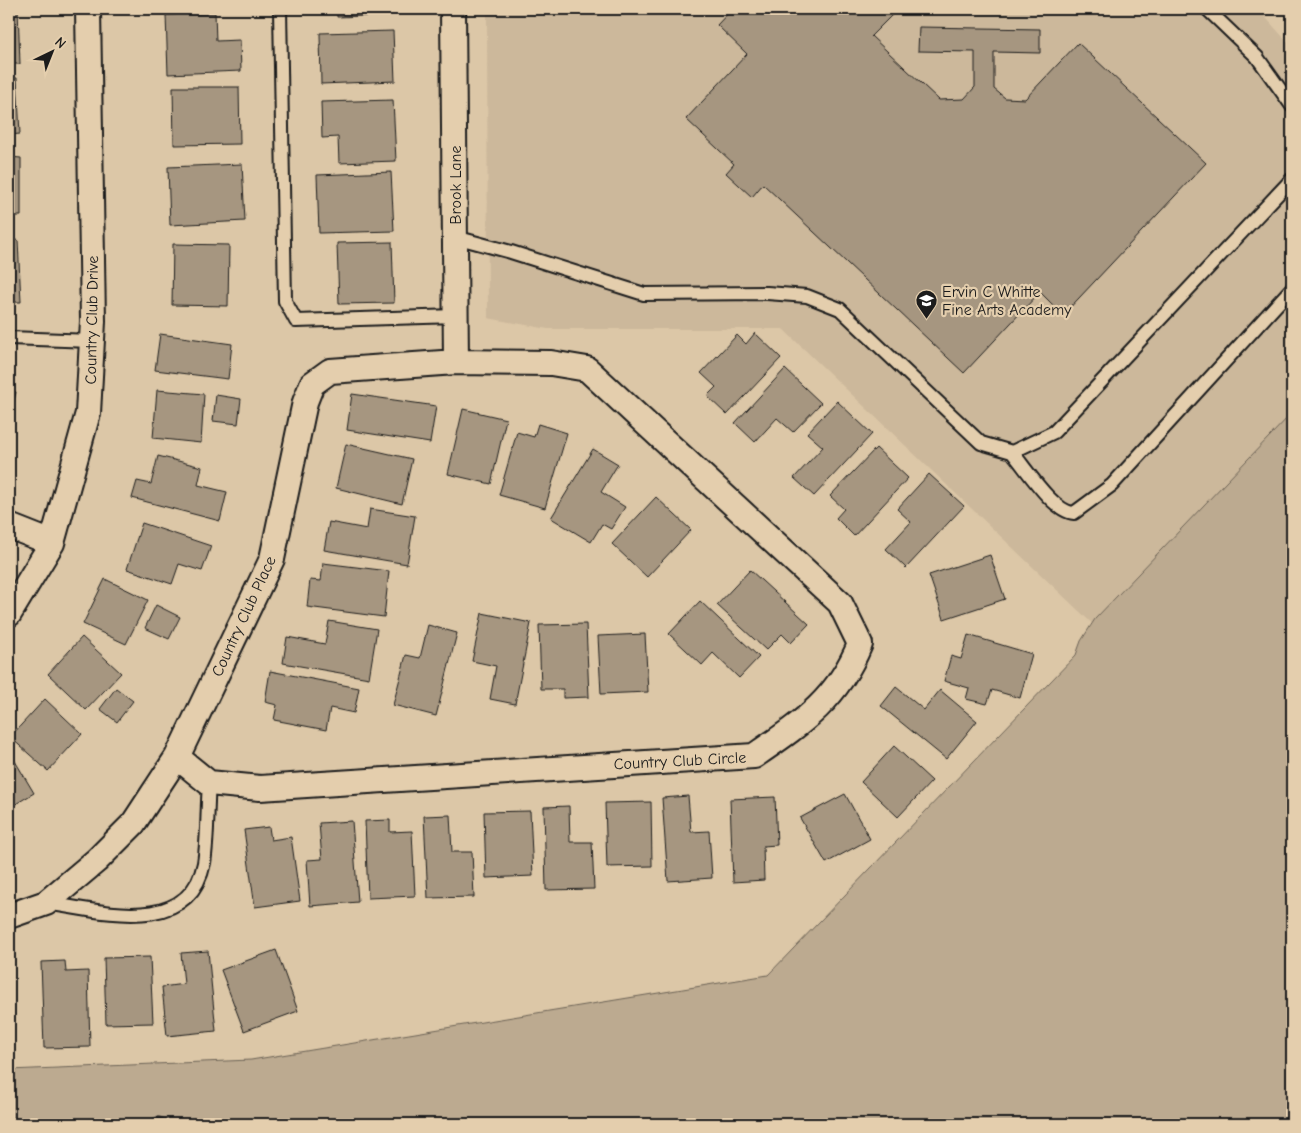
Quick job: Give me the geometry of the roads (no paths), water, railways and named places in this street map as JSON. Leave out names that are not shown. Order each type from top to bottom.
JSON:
[{"type":"street","name":"Country Club Drive","points":[[9,614],[52,543],[88,413],[92,341],[88,9]]},
{"type":"street","name":"Brook Lane","points":[[453,9],[456,362]]},
{"type":"street","name":"Country Club Place","points":[[9,916],[46,903],[75,881],[133,824],[177,757],[272,559],[305,402],[312,384],[330,371],[456,362]]},
{"type":"street","name":"Country Club Circle","points":[[209,783],[260,788],[754,756],[807,717],[834,692],[850,668],[860,644],[840,603],[587,369],[551,363],[456,362]]},
{"type":"street","points":[[9,526],[52,543]]},
{"type":"street","points":[[177,757],[209,783]]},
{"type":"lane","points":[[280,9],[285,301],[296,321],[456,316]]},
{"type":"lane","points":[[1207,9],[1257,57],[1292,106]]},
{"type":"lane","points":[[1012,452],[1054,432],[1292,180]]},
{"type":"lane","points":[[455,237],[511,252],[644,294],[767,293],[807,296],[840,309],[980,444],[1012,452],[1054,502],[1067,513],[1074,513],[1112,485],[1292,288]]},
{"type":"lane","points":[[9,338],[92,341]]},
{"type":"lane","points":[[46,903],[139,915],[160,912],[184,900],[196,883],[204,864],[209,783]]},
{"type":"waterway","points":[[151,1124],[158,1120],[169,1124]]},
{"type":"place","name":"Ervin C Whitte Fine Arts Academy","points":[[926,319]]}]
